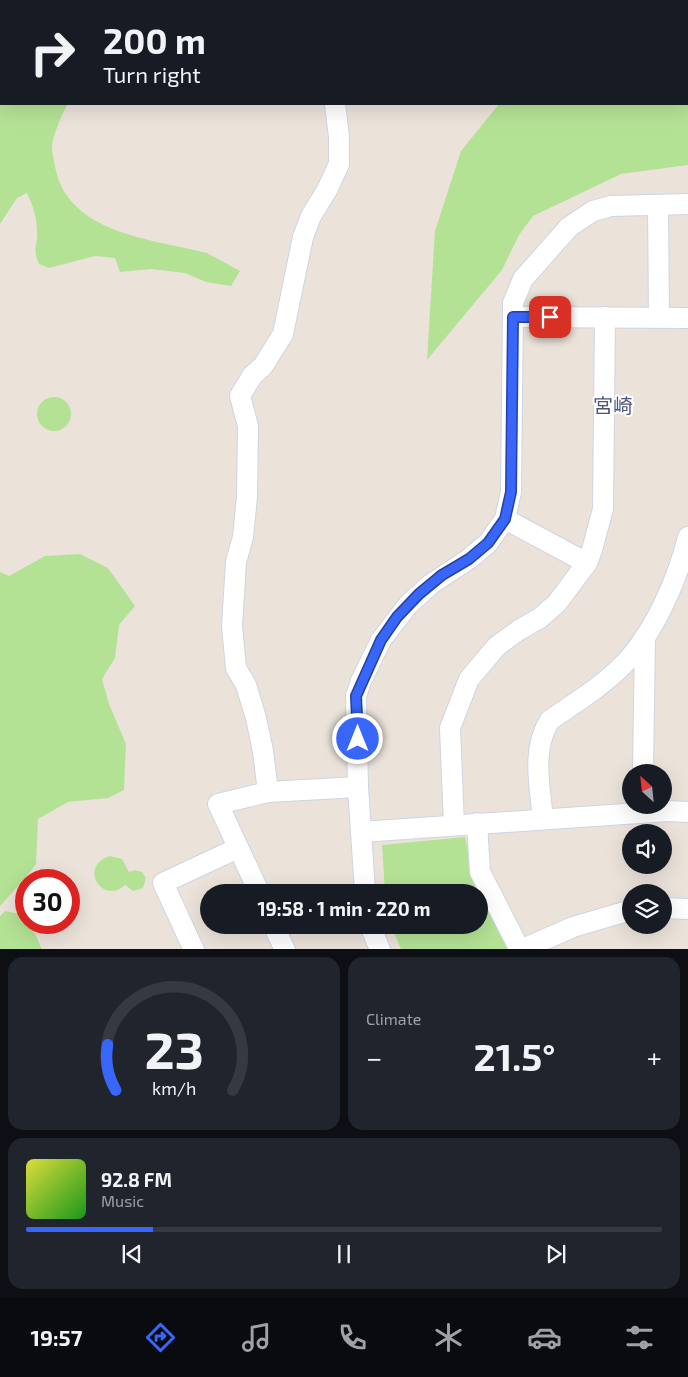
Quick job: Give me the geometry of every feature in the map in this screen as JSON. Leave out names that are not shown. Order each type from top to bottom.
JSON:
[{"type":"street","points":[[268,792],[256,718],[246,685],[236,668],[232,626],[236,562],[243,537],[247,497],[248,426],[240,396],[252,376],[263,366],[283,334],[303,237],[311,216],[327,190],[339,164],[340,137],[334,105]]},
{"type":"street","points":[[364,884],[358,787],[356,696],[381,640],[408,605],[431,584],[479,551],[505,519],[511,492],[513,303],[523,279],[570,227],[593,211],[612,206],[688,204]]},
{"type":"street","points":[[658,205],[659,317]]},
{"type":"street","points":[[513,317],[688,318]]},
{"type":"street","points":[[454,825],[450,728],[469,680],[497,646],[540,618],[557,603],[587,563],[598,530],[603,509],[605,317]]},
{"type":"street","points":[[505,519],[587,563]]},
{"type":"street","points":[[543,819],[539,748],[544,729],[550,720],[607,680],[624,664],[645,637],[685,561],[688,537]]},
{"type":"street","points":[[643,764],[645,637]]},
{"type":"street","points":[[254,884],[218,804],[268,792],[358,787]]},
{"type":"street","points":[[361,832],[543,819],[622,811]]},
{"type":"street","points":[[672,811],[688,812]]},
{"type":"street","points":[[478,823],[480,872],[519,949]]},
{"type":"street","points":[[194,949],[162,883],[238,848]]},
{"type":"street","points":[[672,908],[688,909]]},
{"type":"street","points":[[522,949],[573,927],[622,913]]},
{"type":"street","points":[[278,934],[285,949]]},
{"type":"street","points":[[374,934],[380,949]]},
{"type":"green space","points":[[0,105],[67,105],[56,131],[52,149],[55,166],[63,189],[76,206],[94,220],[115,230],[207,253],[240,271],[231,286],[206,282],[185,273],[151,269],[120,272],[115,258],[95,256],[49,268],[39,264],[37,259],[36,221],[27,193],[17,198],[0,224]]},
{"type":"green space","points":[[498,105],[688,105],[688,165],[621,174],[533,216],[519,235],[502,270],[427,360],[435,231],[461,151]]},
{"type":"green space","points":[[54,397],[66,402],[71,414],[66,426],[54,431],[42,426],[37,414],[42,402]]},
{"type":"green space","points":[[80,554],[108,568],[135,606],[119,625],[115,658],[102,679],[109,704],[126,744],[124,790],[108,798],[68,802],[38,819],[36,864],[32,869],[15,869],[15,889],[0,906],[0,572],[9,576],[45,556]]},
{"type":"green space","points":[[465,837],[476,884],[384,884],[382,845]]},
{"type":"green space","points":[[110,856],[122,859],[129,872],[135,870],[142,872],[146,878],[143,888],[133,891],[125,885],[117,890],[109,891],[102,888],[94,875],[95,868],[100,861]]},
{"type":"green space","points":[[488,908],[508,949],[401,949],[395,934],[488,934]]},
{"type":"green space","points":[[5,911],[15,913],[15,934],[35,934],[42,949],[0,949],[0,916]]},
{"type":"district","name":"宮崎","points":[[613,405]]},
{"type":"route","points":[[358,739],[356,696],[367,667],[388,628],[408,605],[431,584],[469,559],[488,543],[505,519],[511,492],[513,317],[550,317]]}]
